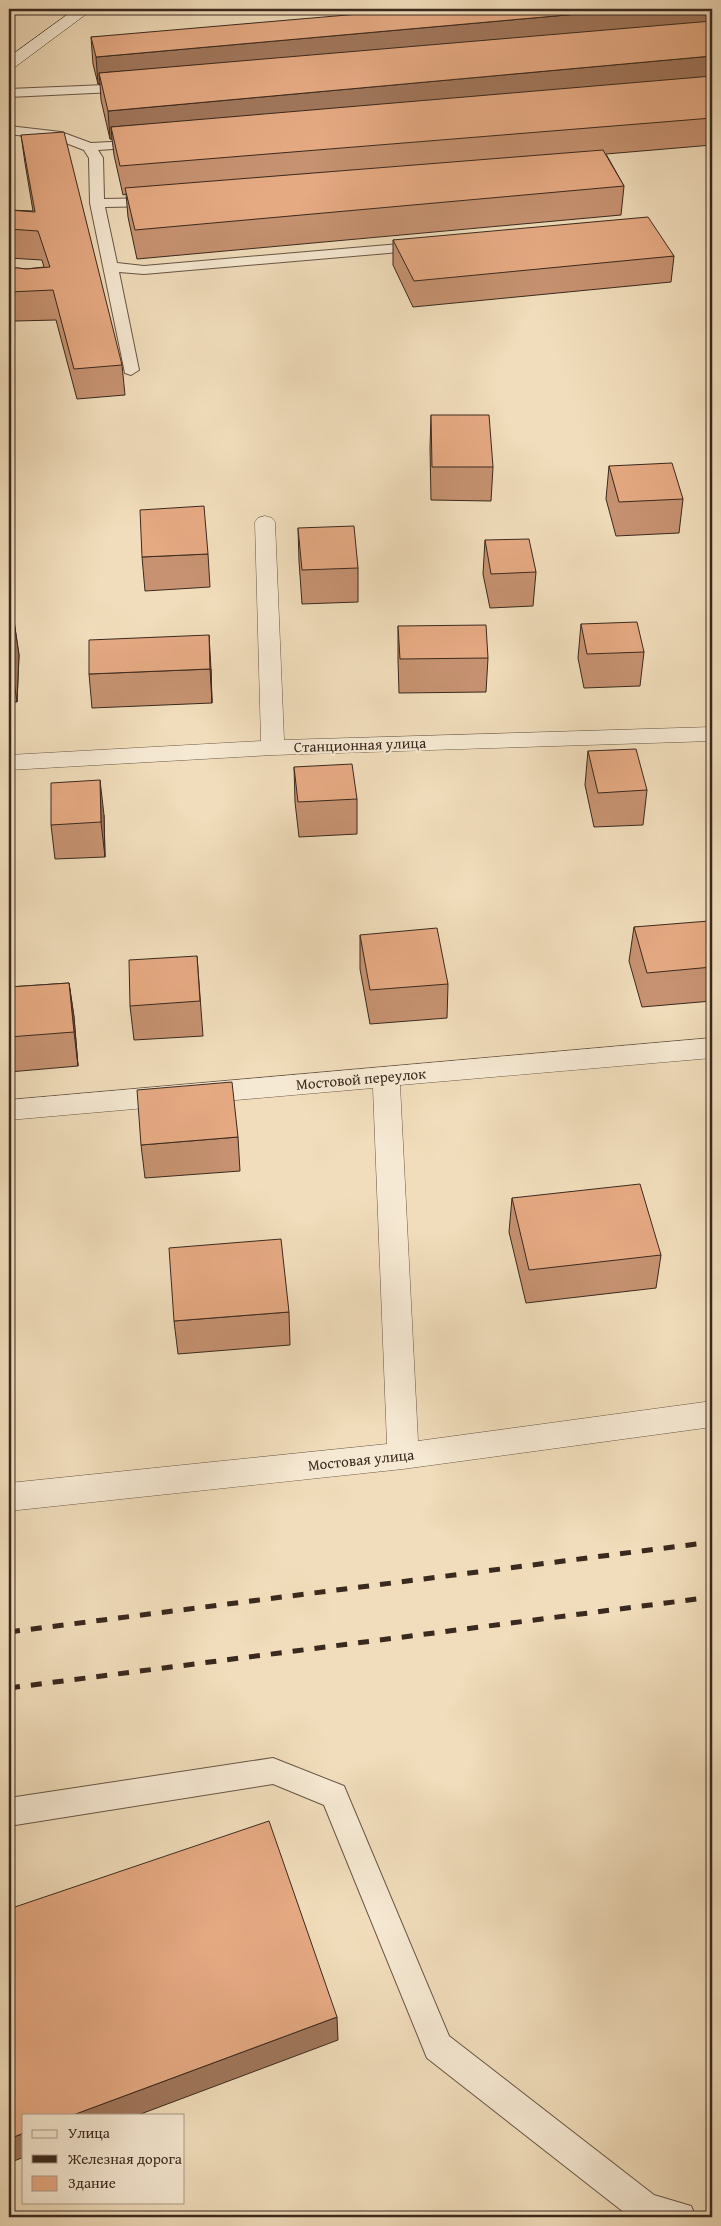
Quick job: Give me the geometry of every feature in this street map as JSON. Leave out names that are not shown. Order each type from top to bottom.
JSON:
[{"type":"street","points":[[9,64],[85,9]]},
{"type":"street","points":[[265,522],[274,748]]},
{"type":"street","name":"Станционная улица","points":[[9,763],[274,748],[712,734]]},
{"type":"street","name":"Мостовой переулок","points":[[9,1110],[712,1048]]},
{"type":"street","points":[[386,1077],[403,1456]]},
{"type":"street","name":"Мостовая улица","points":[[9,1497],[403,1456],[712,1414]]},
{"type":"lane","points":[[9,94],[143,87]]},
{"type":"lane","points":[[9,130],[61,136],[89,146],[162,141]]},
{"type":"lane","points":[[89,146],[96,158],[97,203],[131,370]]},
{"type":"lane","points":[[97,203],[166,201]]},
{"type":"lane","points":[[110,267],[144,270],[435,244]]},
{"type":"lane","points":[[9,1812],[273,1771],[334,1796],[438,2047],[647,2210],[680,2217]]},
{"type":"building","points":[[417,9],[634,9],[96,57],[91,37]]},
{"type":"building","points":[[712,21],[712,56],[108,111],[99,73]]},
{"type":"building","points":[[712,76],[712,118],[120,166],[111,127]]},
{"type":"building","points":[[64,132],[122,365],[74,369],[53,290],[9,292],[9,267],[26,269],[50,267],[38,231],[9,229],[9,210],[35,212],[21,135]]},
{"type":"building","points":[[603,150],[624,186],[135,230],[125,188]]},
{"type":"building","points":[[648,217],[674,256],[414,281],[393,240]]},
{"type":"building","points":[[431,415],[489,415],[493,467],[432,467]]},
{"type":"building","points":[[672,463],[683,499],[619,502],[609,466]]},
{"type":"building","points":[[204,506],[208,554],[142,557],[140,510]]},
{"type":"building","points":[[354,526],[358,568],[302,570],[298,528]]},
{"type":"building","points":[[529,539],[536,572],[491,574],[485,540]]},
{"type":"building","points":[[9,621],[14,621],[12,668],[9,668]]},
{"type":"building","points":[[637,622],[644,652],[587,654],[581,624]]},
{"type":"building","points":[[486,625],[488,658],[400,659],[398,626]]},
{"type":"building","points":[[209,635],[210,669],[89,674],[89,640]]},
{"type":"building","points":[[636,749],[647,790],[598,793],[588,751]]},
{"type":"building","points":[[352,764],[357,799],[298,802],[294,767]]},
{"type":"building","points":[[100,780],[101,822],[51,825],[51,783]]},
{"type":"building","points":[[709,921],[712,931],[712,967],[647,973],[634,927]]},
{"type":"building","points":[[437,928],[448,984],[370,990],[360,935]]},
{"type":"building","points":[[197,956],[200,1001],[130,1006],[129,960]]},
{"type":"building","points":[[69,983],[74,1032],[9,1037],[9,987]]},
{"type":"building","points":[[232,1082],[238,1137],[141,1145],[137,1090]]},
{"type":"building","points":[[640,1184],[661,1255],[529,1270],[512,1198]]},
{"type":"building","points":[[281,1239],[289,1312],[174,1321],[169,1248]]},
{"type":"building","points":[[269,1821],[337,2017],[76,2114],[22,2114],[22,2134],[9,2139],[9,1909]]},
{"type":"railway","points":[[9,1632],[712,1542]]},
{"type":"railway","points":[[9,1688],[712,1597]]}]
